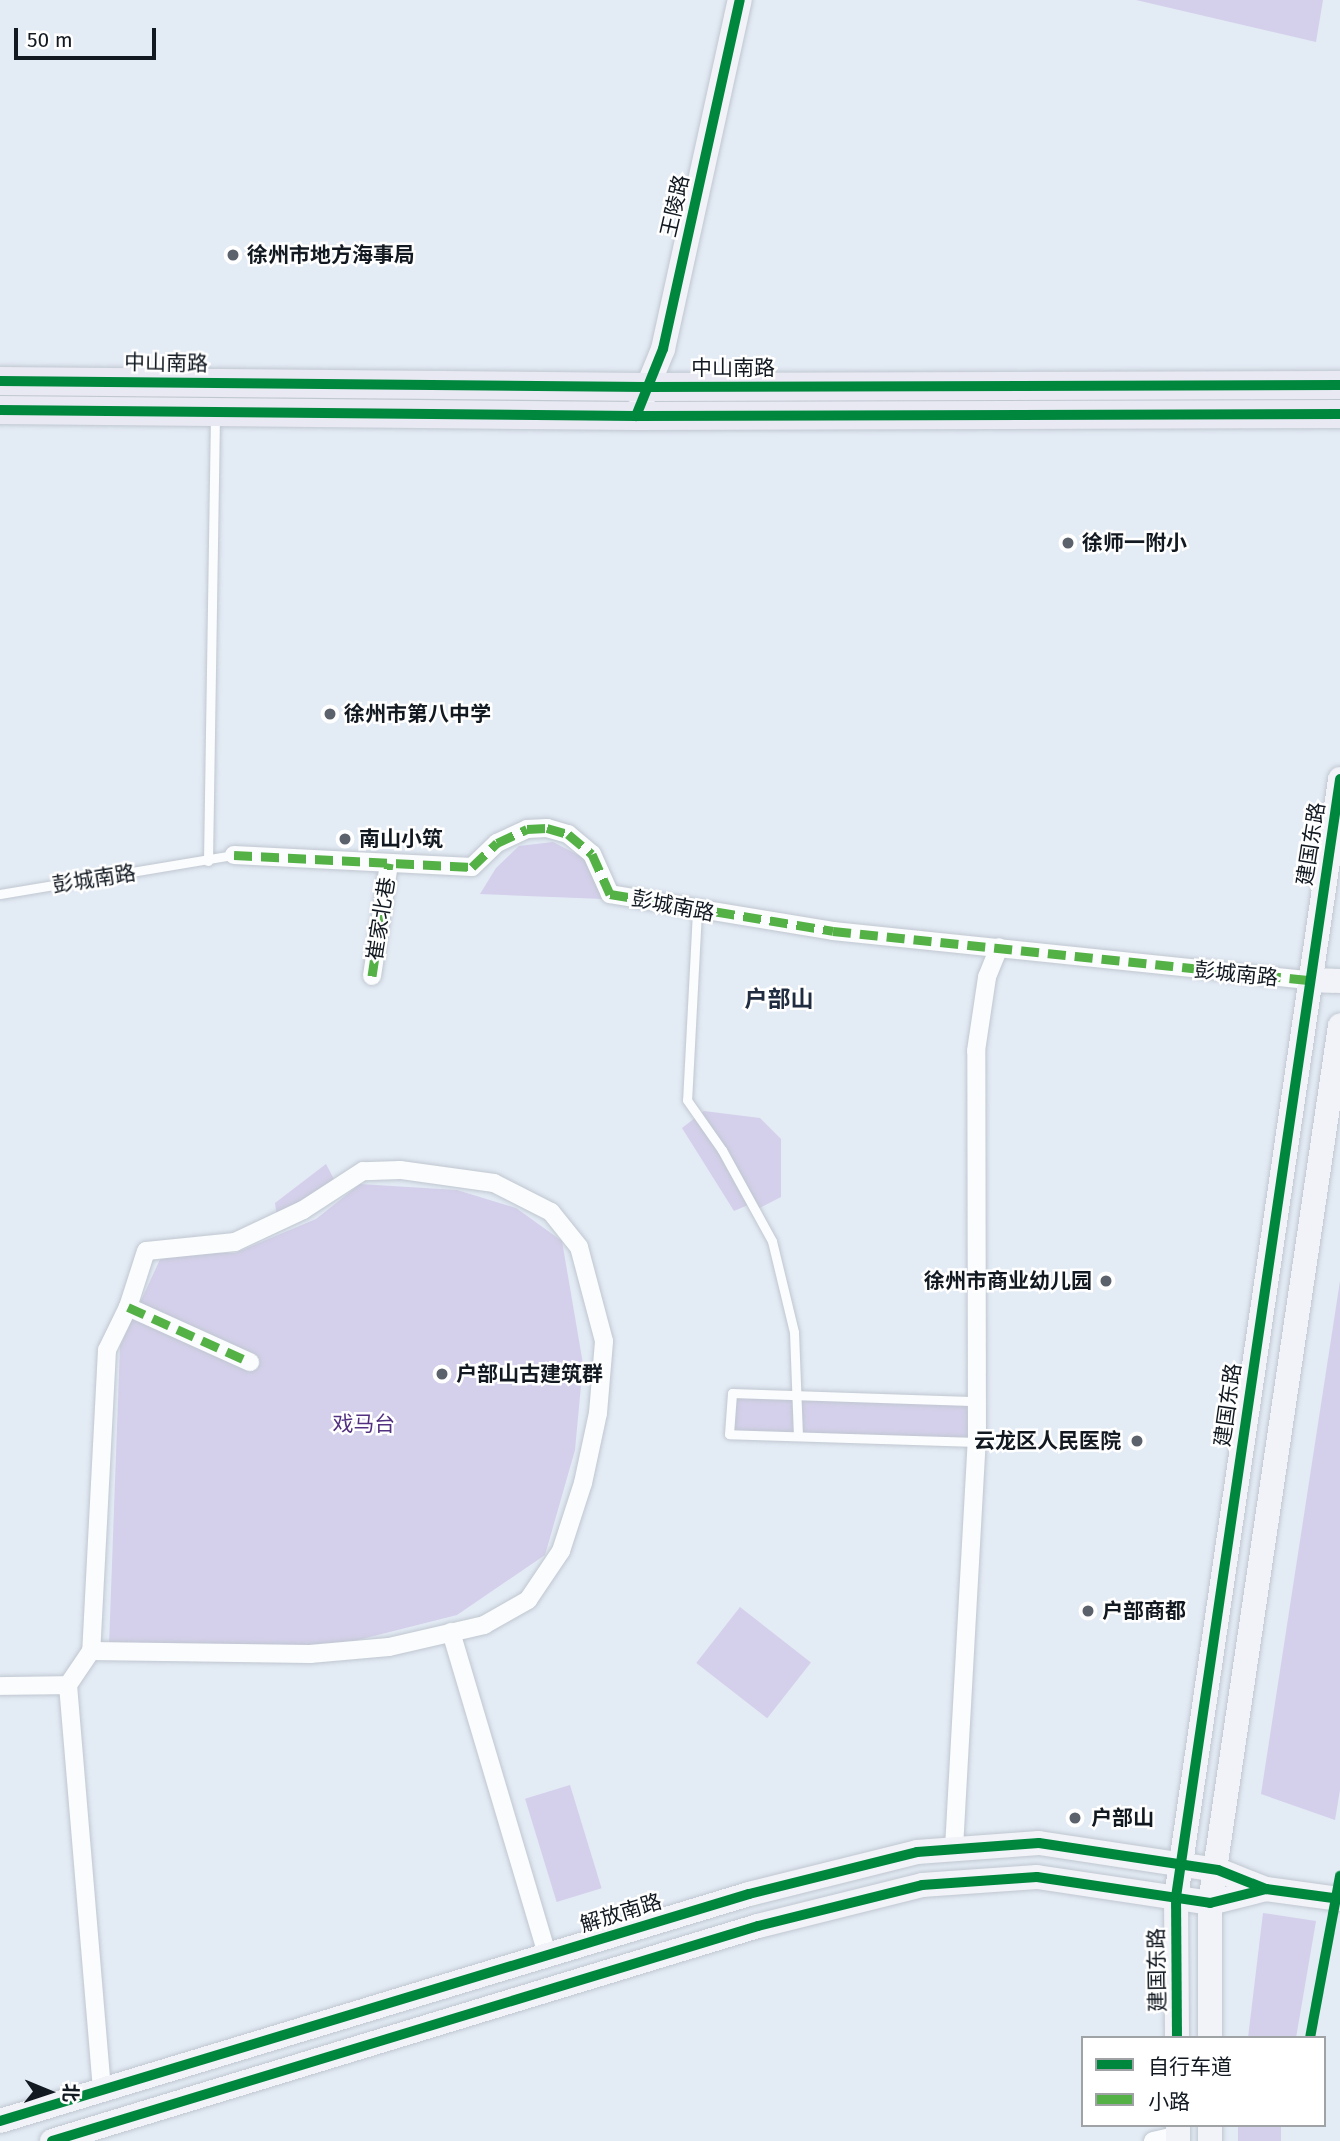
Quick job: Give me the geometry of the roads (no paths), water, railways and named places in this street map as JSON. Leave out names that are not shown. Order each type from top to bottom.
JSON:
[{"type":"main road","name":"王陵路","points":[[636,416],[663,349],[740,0]]},
{"type":"main road","name":"中山南路","points":[[0,381],[646,387],[1340,385]]},
{"type":"main road","points":[[0,410],[636,416],[1340,414]]},
{"type":"main road","name":"建国东路","points":[[1177,2036],[1176,1897],[1340,779]]},
{"type":"main road","points":[[1310,980],[1340,981]]},
{"type":"main road","points":[[1210,2036],[1210,1903],[1218,1870],[1340,1026]]},
{"type":"main road","name":"解放南路","points":[[0,2121],[749,1894],[917,1852],[1039,1843],[1218,1870],[1266,1889],[1340,1899]]},
{"type":"main road","name":"解放南路","points":[[52,2141],[758,1926],[922,1885],[1037,1877],[1210,1903],[1266,1889]]},
{"type":"street","name":"彭城南路","points":[[234,855],[472,867],[496,843],[527,829],[547,828],[568,834],[592,854],[610,894],[697,911],[932,941],[1310,980]]},
{"type":"street","name":"崔家北巷","points":[[372,976],[389,863]]},
{"type":"street","points":[[954,1848],[977,1442],[976,1051],[987,977],[999,947]]},
{"type":"street","points":[[91,1651],[310,1654],[389,1647],[484,1625],[528,1600],[561,1551],[583,1483],[598,1413],[604,1341],[579,1247],[551,1212],[494,1183],[400,1170],[363,1171],[303,1210],[235,1242],[146,1251],[128,1307],[107,1350],[91,1651],[68,1685],[102,2091]]},
{"type":"street","points":[[128,1307],[250,1362]]},
{"type":"street","points":[[451,1632],[547,1955]]},
{"type":"street","points":[[0,1686],[68,1685]]},
{"type":"street","points":[[1153,2141],[1178,2134]]},
{"type":"lane","points":[[208,861],[215,413]]},
{"type":"lane","name":"彭城南路","points":[[0,894],[234,855]]},
{"type":"lane","points":[[697,911],[687,1100],[722,1150],[772,1241],[794,1332],[799,1395],[798,1436]]},
{"type":"lane","points":[[977,1442],[729,1434],[732,1393],[978,1401]]},
{"type":"place","name":"徐州市地方海事局","points":[[233,255]]},
{"type":"place","name":"徐师一附小","points":[[1068,543]]},
{"type":"place","name":"徐州市第八中学","points":[[330,714]]},
{"type":"place","name":"南山小筑","points":[[345,839]]},
{"type":"place","name":"徐州市商业幼儿园","points":[[1106,1281]]},
{"type":"place","name":"户部山古建筑群","points":[[442,1374]]},
{"type":"place","name":"云龙区人民医院","points":[[1137,1441]]},
{"type":"place","name":"户部商都","points":[[1088,1611]]},
{"type":"place","name":"户部山","points":[[1075,1818]]},
{"type":"district","name":"户部山","points":[[779,999]]},
{"type":"park label","name":"戏马台","points":[[364,1424]]}]
